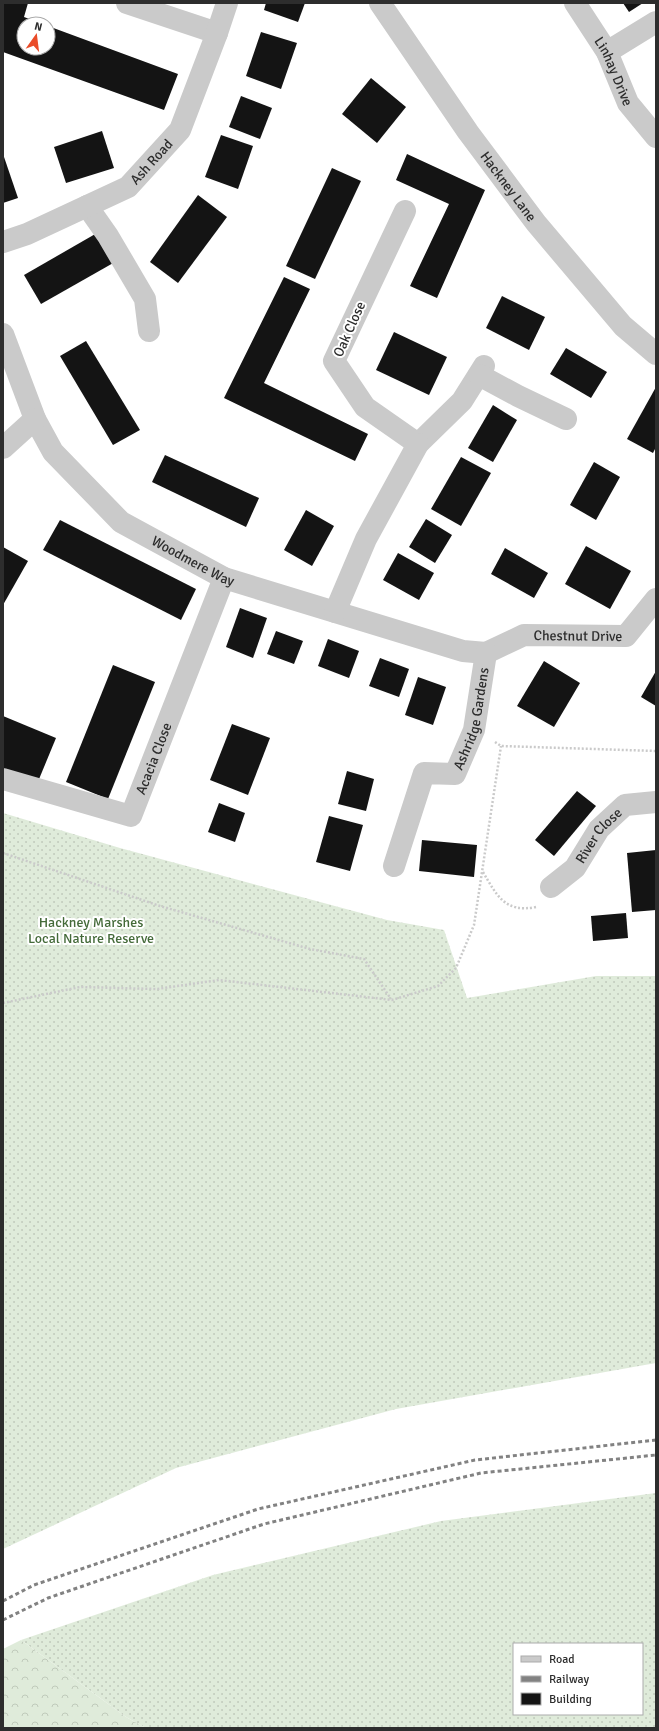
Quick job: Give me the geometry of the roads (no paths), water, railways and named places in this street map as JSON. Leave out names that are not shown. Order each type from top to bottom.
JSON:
[{"type":"street","points":[[127,3],[217,33]]},
{"type":"street","name":"Ash Road","points":[[3,242],[27,234],[128,187],[180,130],[227,3]]},
{"type":"street","name":"Hackney Lane","points":[[380,3],[468,132],[536,223],[623,326],[656,354]]},
{"type":"street","name":"Linhay Drive","points":[[575,3],[607,52],[628,103],[656,137]]},
{"type":"street","points":[[607,52],[656,22]]},
{"type":"street","points":[[87,206],[108,236],[145,299],[149,331]]},
{"type":"street","name":"Oak Close","points":[[405,211],[334,361],[365,407],[418,444]]},
{"type":"street","name":"Woodmere Way","points":[[3,334],[35,419],[53,452],[120,522],[224,578],[463,651],[486,654]]},
{"type":"street","points":[[335,612],[366,539],[418,444],[462,401],[481,370],[518,396],[566,418]]},
{"type":"street","points":[[3,448],[35,419]]},
{"type":"street","name":"Acacia Close","points":[[3,779],[131,816],[224,578]]},
{"type":"street","name":"Chestnut Drive","points":[[486,654],[524,635],[626,636],[656,599]]},
{"type":"street","name":"Ashridge Gardens","points":[[394,866],[424,773],[455,774],[474,730],[486,654]]},
{"type":"street","name":"River Close","points":[[551,887],[575,868],[599,829],[625,805],[656,802]]},
{"type":"railway","points":[[3,1601],[34,1585],[258,1509],[475,1460],[656,1440]]},
{"type":"railway","points":[[3,1620],[48,1598],[264,1524],[481,1473],[656,1455]]},
{"type":"park label","name":"Hackney Marshes Local Nature Reserve","points":[[91,930]]}]
